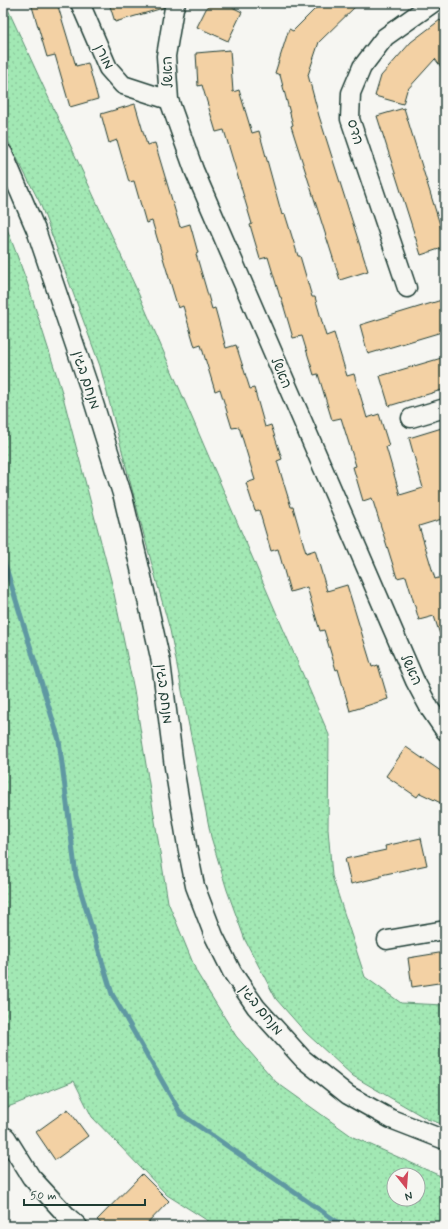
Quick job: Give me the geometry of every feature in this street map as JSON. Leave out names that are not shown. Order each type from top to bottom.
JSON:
[{"type":"street","name":"מורן","points":[[80,3],[108,68],[123,86],[169,100]]},
{"type":"street","name":"האשל","points":[[176,3],[166,56],[169,100],[194,170],[405,659],[430,709],[445,731]]},
{"type":"street","name":"הדס","points":[[407,288],[350,119],[351,93],[362,67],[385,37],[434,3]]},
{"type":"street","name":"מנחם בגין","points":[[3,153],[36,230],[88,384],[123,497],[161,662],[174,767],[188,853],[195,886],[214,936],[232,972],[256,1007],[303,1059],[348,1095],[391,1120],[445,1140]]},
{"type":"street","points":[[411,418],[445,408]]},
{"type":"street","points":[[387,940],[445,930]]},
{"type":"street","points":[[6,1137],[31,1177],[78,1226]]},
{"type":"green space","points":[[3,3],[5,3],[136,288],[329,735],[328,829],[332,876],[365,977],[401,1003],[445,1005],[445,1125],[427,1119],[353,1076],[306,1033],[276,999],[245,940],[227,890],[211,837],[170,630],[100,366],[40,203],[3,131]]},
{"type":"green space","points":[[3,218],[27,282],[61,389],[112,584],[134,690],[168,902],[197,973],[236,1036],[276,1082],[353,1137],[420,1167],[386,1167],[386,1207],[426,1207],[426,1170],[445,1178],[445,1226],[216,1226],[167,1195],[92,1117],[74,1081],[3,1109]]},
{"type":"building","points":[[31,3],[57,3],[76,66],[88,63],[98,99],[70,107],[55,55],[47,57]]},
{"type":"building","points":[[109,3],[165,3],[163,8],[115,22]]},
{"type":"building","points":[[209,3],[224,3],[242,12],[228,41],[197,27]]},
{"type":"building","points":[[321,3],[359,3],[319,42],[308,75],[319,116],[368,271],[340,280],[291,126],[293,125],[280,75],[275,73],[289,29],[293,31]]},
{"type":"building","points":[[440,20],[445,26],[445,72],[435,59],[407,90],[403,104],[375,96],[381,76],[411,42]]},
{"type":"building","points":[[230,50],[233,92],[239,90],[252,133],[259,131],[282,215],[285,214],[298,256],[300,256],[312,297],[315,297],[326,336],[334,333],[347,376],[354,374],[367,418],[379,414],[389,446],[386,447],[400,495],[423,488],[409,438],[445,427],[445,518],[419,526],[435,579],[445,576],[445,640],[442,641],[434,616],[419,620],[406,576],[397,578],[372,498],[363,501],[353,467],[356,466],[341,418],[332,420],[318,374],[314,375],[302,336],[293,338],[268,257],[260,259],[250,225],[252,224],[224,130],[216,132],[202,85],[198,86],[196,53]]},
{"type":"building","points":[[135,104],[147,145],[155,143],[180,227],[190,224],[198,253],[196,254],[212,309],[215,308],[226,348],[236,345],[250,389],[254,388],[265,427],[271,425],[282,459],[277,461],[291,507],[293,507],[306,553],[315,550],[327,591],[347,585],[372,667],[378,665],[388,699],[350,711],[338,669],[336,670],[324,630],[320,631],[307,587],[290,592],[278,549],[271,551],[259,510],[255,511],[246,483],[255,480],[239,427],[232,428],[220,389],[215,391],[201,345],[195,347],[183,306],[178,308],[152,221],[146,223],[134,181],[129,182],[117,140],[109,143],[101,114]]},
{"type":"building","points":[[404,108],[445,241],[445,247],[421,255],[377,116]]},
{"type":"building","points":[[445,299],[445,331],[368,354],[360,325]]},
{"type":"building","points":[[445,357],[445,389],[389,406],[380,376]]},
{"type":"building","points":[[406,747],[445,774],[445,805],[420,793],[417,797],[386,776]]},
{"type":"building","points":[[421,838],[427,865],[381,875],[381,877],[351,884],[345,859],[386,850],[385,846]]},
{"type":"building","points":[[445,952],[445,982],[412,987],[408,958]]},
{"type":"building","points":[[68,1109],[88,1136],[55,1160],[36,1132]]},
{"type":"building","points":[[142,1174],[169,1201],[145,1226],[104,1226],[97,1220]]},
{"type":"waterway","points":[[3,558],[59,740],[76,876],[112,994],[181,1114],[336,1221],[351,1226]]}]
